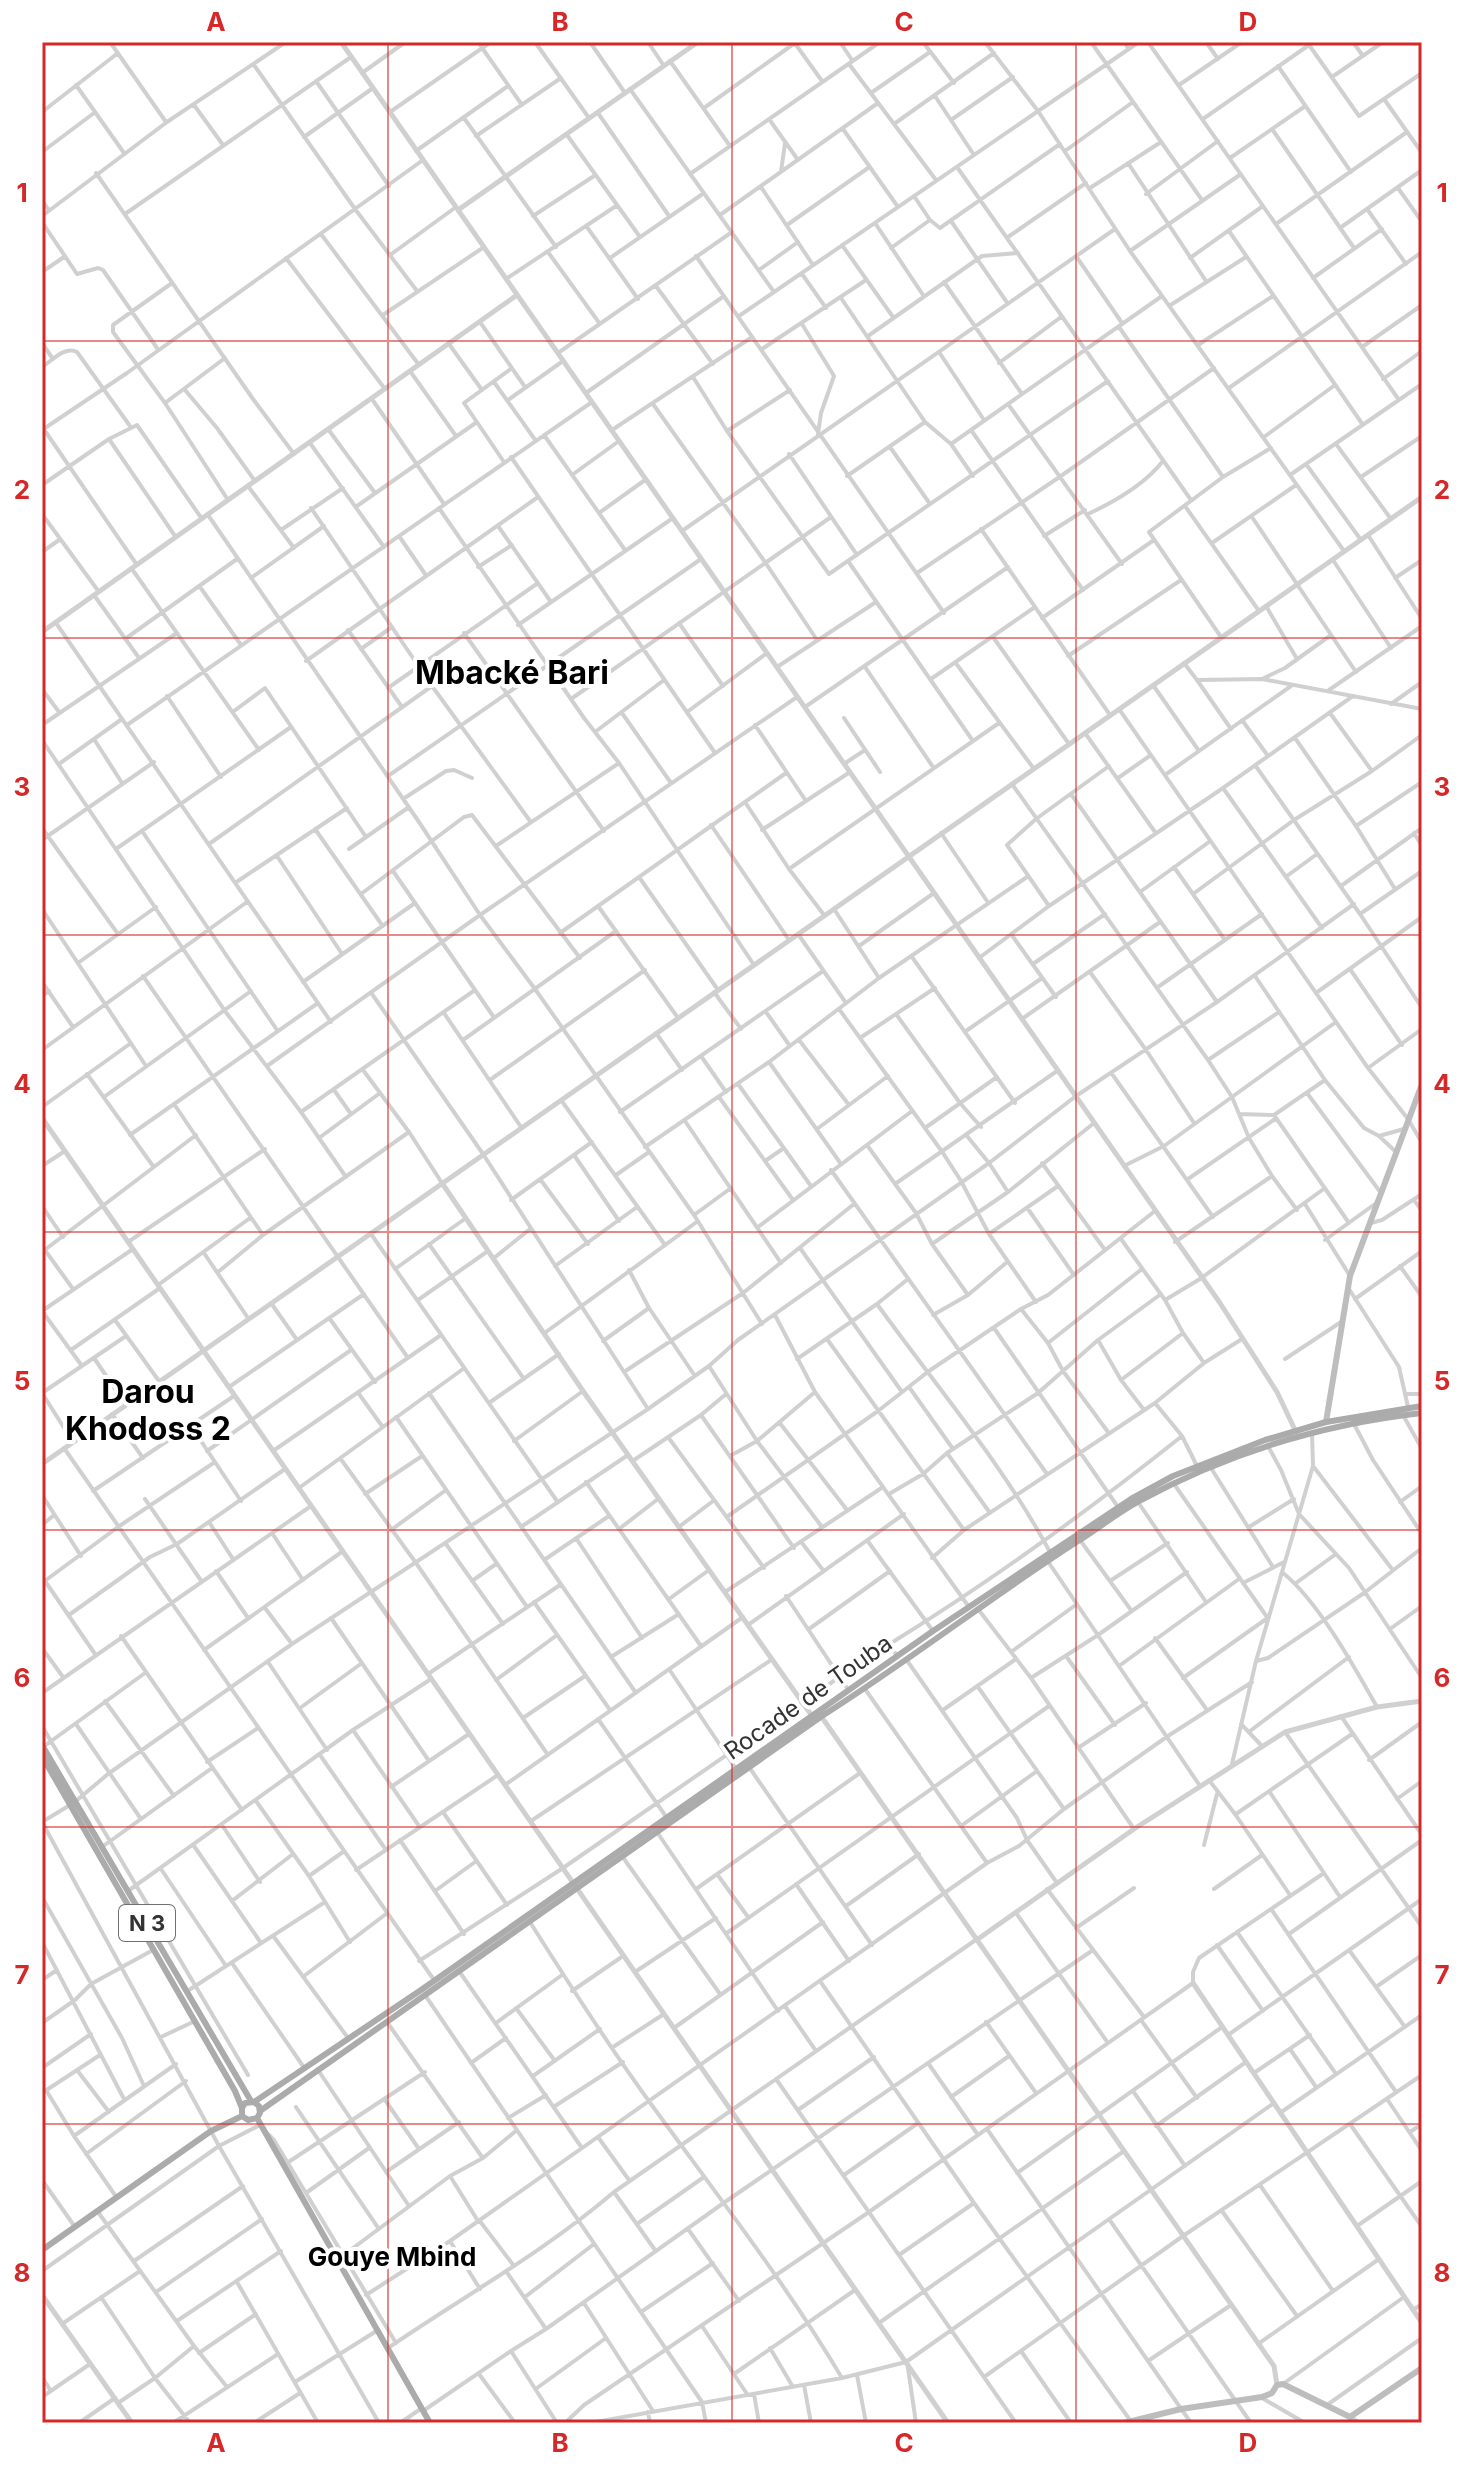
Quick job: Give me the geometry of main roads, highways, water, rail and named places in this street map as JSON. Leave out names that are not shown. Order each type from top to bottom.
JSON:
[{"type":"main road","points":[[1325,1426],[1350,1276],[1422,1084]]},
{"type":"main road","name":"Rocade de Touba","points":[[260,2111],[387,2022],[434,1980],[657,1832],[933,1631],[1118,1507],[1197,1466],[1325,1426],[1422,1406]]},
{"type":"main road","name":"Rocade de Touba","points":[[575,1886],[736,1769],[817,1715],[865,1689],[1047,1560],[1138,1502],[1296,1434],[1312,1433],[1325,1426],[1422,1413]]},
{"type":"main road","name":"N 3","points":[[43,1746],[235,2091],[242,2112]]},
{"type":"main road","name":"N 3","points":[[42,1756],[105,1844],[128,1891],[252,2102]]},
{"type":"main road","name":"Rocade de Touba","points":[[242,2112],[252,2102],[459,1971],[528,1918]]},
{"type":"main road","points":[[252,2102],[259,2106],[260,2125],[340,2257],[430,2423]]},
{"type":"main road","points":[[42,2250],[242,2112],[248,2120],[260,2125]]},
{"type":"main road","points":[[1129,2422],[1181,2409],[1262,2397],[1272,2393],[1280,2384],[1350,2417],[1422,2368]]},
{"type":"district","name":"Mbacké Bari","points":[[512,672]]},
{"type":"district","name":"Darou Khodoss 2","points":[[148,1410]]},
{"type":"district","name":"Gouye Mbind","points":[[392,2256]]}]
